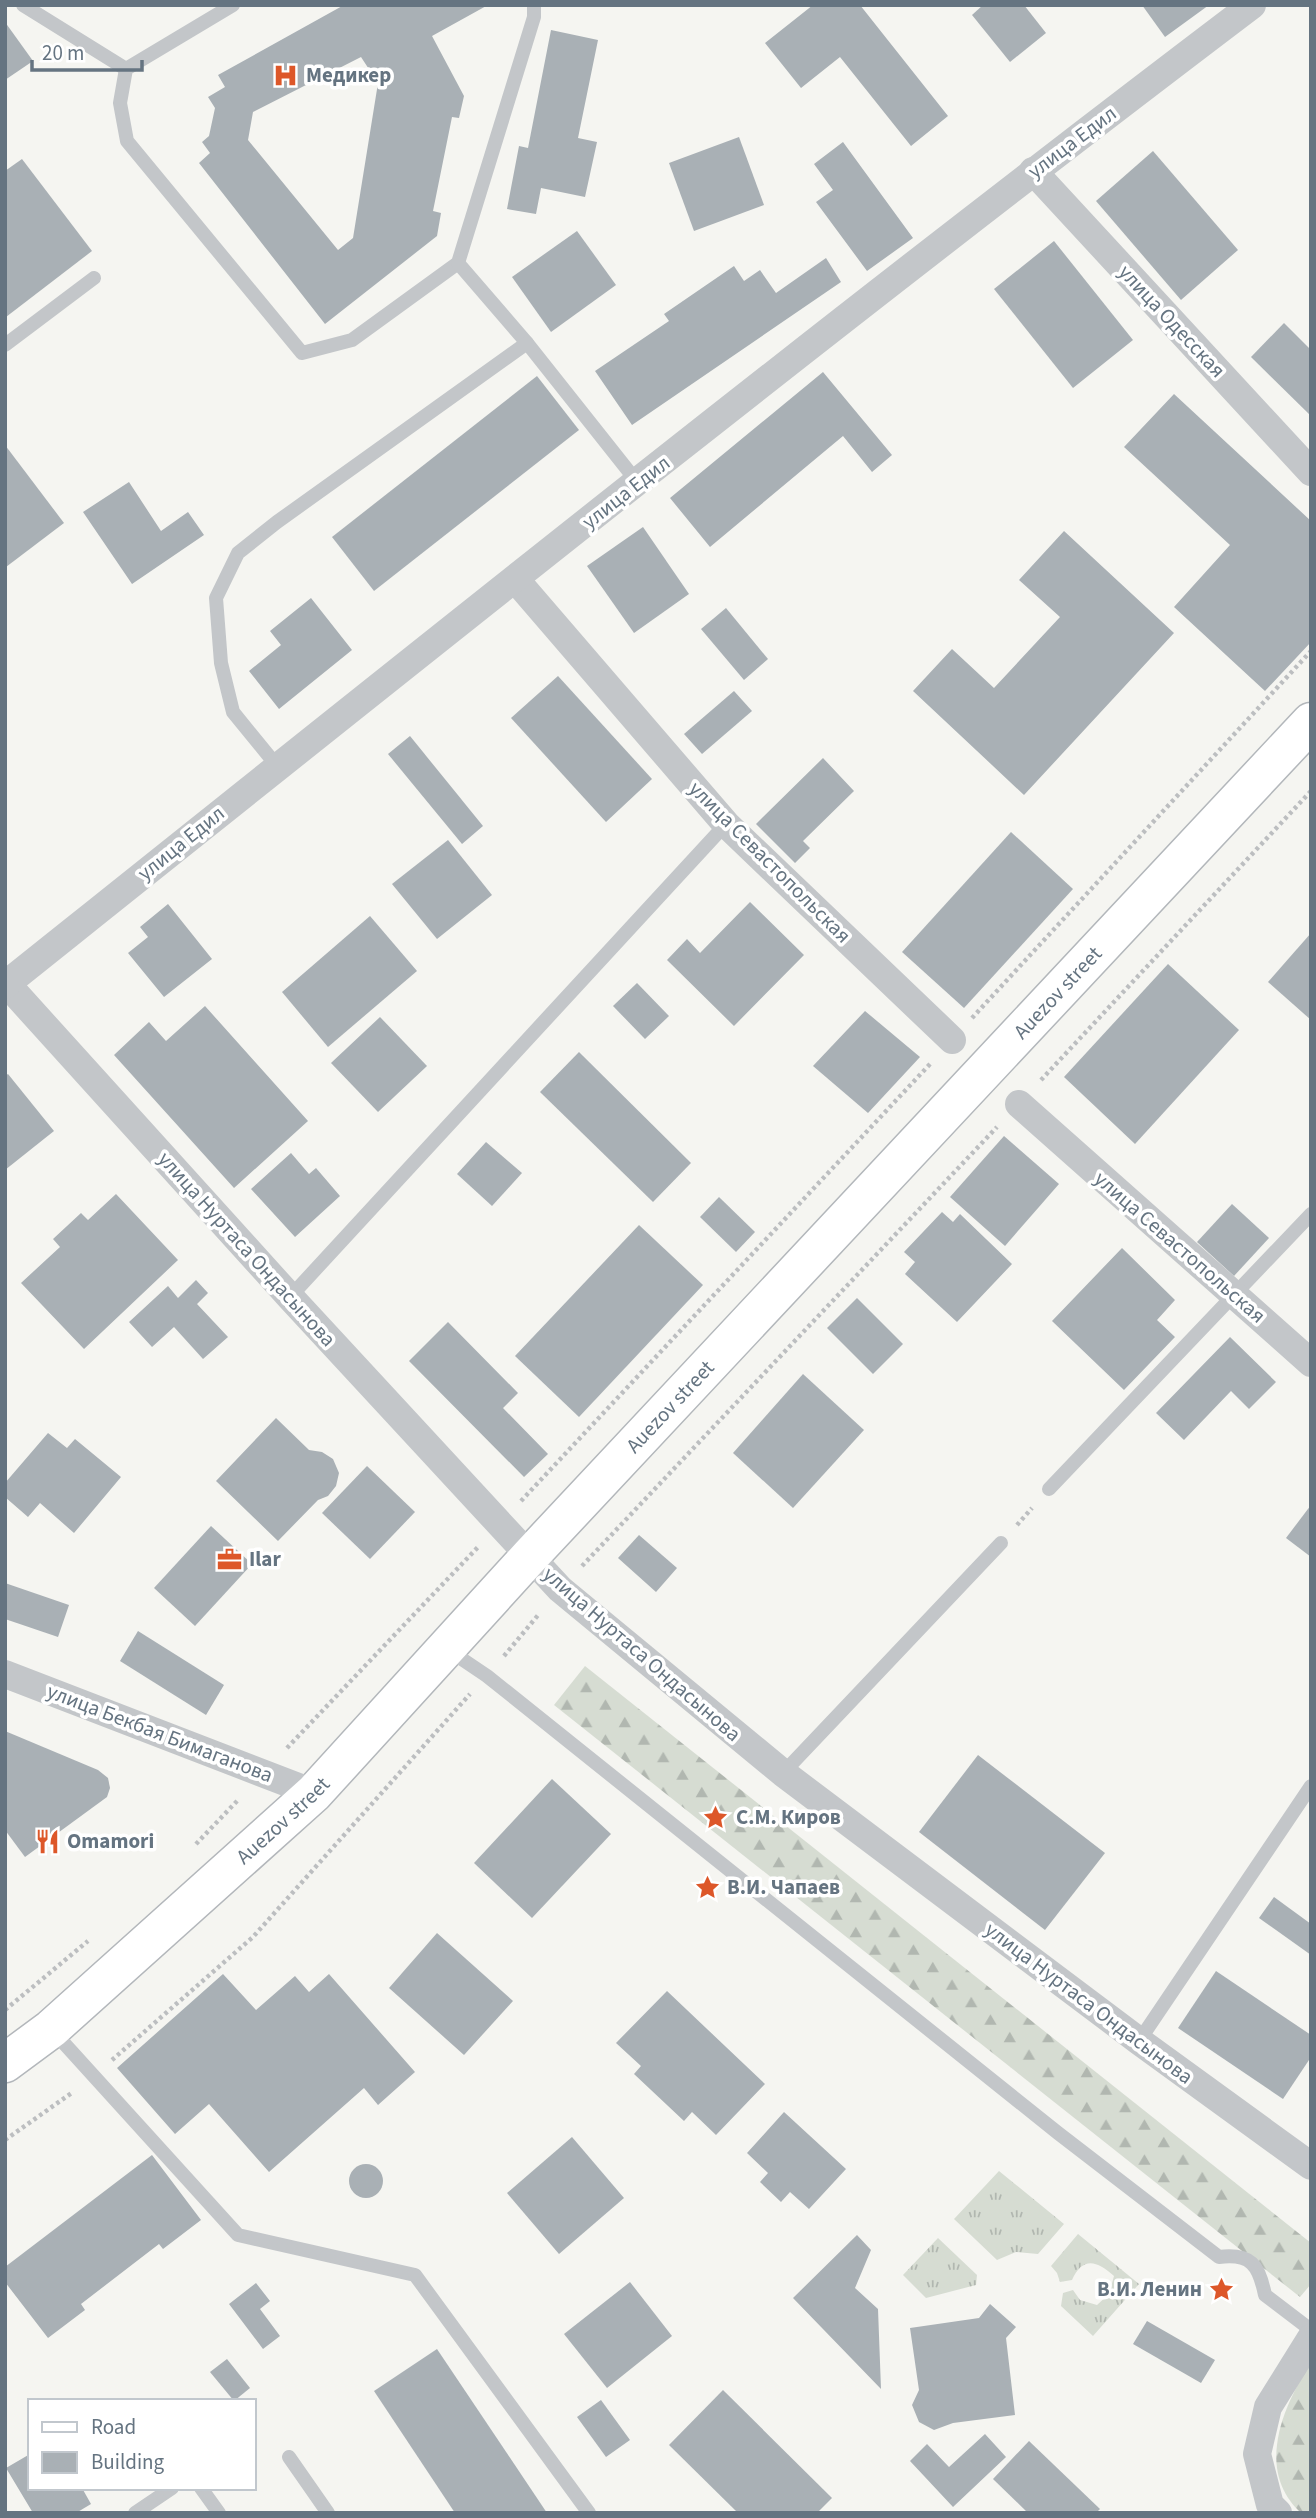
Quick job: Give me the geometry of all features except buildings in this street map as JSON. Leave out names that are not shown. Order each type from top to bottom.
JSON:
[{"type":"main road","name":"Auezov street","points":[[5,2063],[51,2029],[314,1793],[530,1556],[1311,722]]},
{"type":"street","name":"улица Едил","points":[[6,984],[277,766],[1033,171],[1252,5]]},
{"type":"street","name":"улица Одесская","points":[[1033,171],[1311,472]]},
{"type":"street","name":"улица Севастопольская","points":[[515,579],[726,824],[952,1040]]},
{"type":"street","name":"улица Нуртаса Ондасынова","points":[[6,984],[560,1589],[783,1773],[1139,2042],[1311,2166]]},
{"type":"street","name":"улица Севастопольская","points":[[1018,1104],[1311,1363]]},
{"type":"street","name":"улица Бекбая Бимаганова","points":[[5,1674],[314,1793]]},
{"type":"street","points":[[1279,2513],[1270,2505],[1257,2454],[1268,2407],[1311,2338]]},
{"type":"lane","points":[[23,5],[126,69]]},
{"type":"lane","points":[[233,5],[126,69],[120,103],[127,141],[302,353],[352,340],[458,263],[534,17],[534,5]]},
{"type":"lane","points":[[458,263],[527,343],[638,483]]},
{"type":"lane","points":[[5,345],[94,278]]},
{"type":"lane","points":[[277,766],[233,712],[221,663],[216,598],[238,553],[277,522],[527,343]]},
{"type":"lane","points":[[290,1297],[726,824]]},
{"type":"lane","points":[[1049,1489],[1311,1214]]},
{"type":"lane","points":[[783,1773],[1001,1543]]},
{"type":"lane","points":[[446,1648],[487,1676],[1058,2133],[1219,2257],[1236,2255],[1252,2262],[1261,2276],[1265,2295],[1311,2330]]},
{"type":"lane","points":[[1139,2042],[1311,1786]]},
{"type":"lane","points":[[51,2029],[238,2235],[415,2275],[589,2513]]},
{"type":"lane","points":[[289,2457],[328,2513]]},
{"type":"lane","points":[[135,2513],[169,2490]]},
{"type":"lane","points":[[202,2490],[219,2513]]},
{"type":"path","points":[[193,1847],[952,1040],[1311,651]]},
{"type":"path","points":[[5,2140],[94,2077],[253,1937],[487,1676],[560,1589],[1311,791]]},
{"type":"path","points":[[1001,1543],[1049,1489]]},
{"type":"path","points":[[5,2010],[96,1934]]},
{"type":"green space","points":[[585,1666],[1311,2243],[1311,2284],[1300,2297],[554,1705]]},
{"type":"green space","points":[[999,2171],[1064,2224],[1038,2254],[1016,2252],[997,2260],[954,2219]]},
{"type":"green space","points":[[1078,2234],[1139,2284],[1093,2336],[1061,2306],[1063,2293],[1073,2290],[1080,2300],[1097,2305],[1109,2294],[1114,2276],[1091,2263],[1081,2267],[1072,2280],[1060,2282],[1051,2266]]},
{"type":"green space","points":[[938,2238],[977,2275],[976,2285],[926,2298],[903,2275]]},
{"type":"green space","points":[[1311,2363],[1311,2513],[1301,2513],[1287,2496],[1279,2478],[1276,2459],[1283,2419],[1300,2380]]},
{"type":"place","name":"Медикер","points":[[286,75]]},
{"type":"place","name":"Ilar","points":[[229,1559]]},
{"type":"place","name":"С.М. Киров","points":[[716,1817]]},
{"type":"place","name":"Omamori","points":[[47,1841]]},
{"type":"place","name":"В.И. Чапаев","points":[[707,1887]]},
{"type":"place","name":"В.И. Ленин","points":[[1222,2289]]}]
